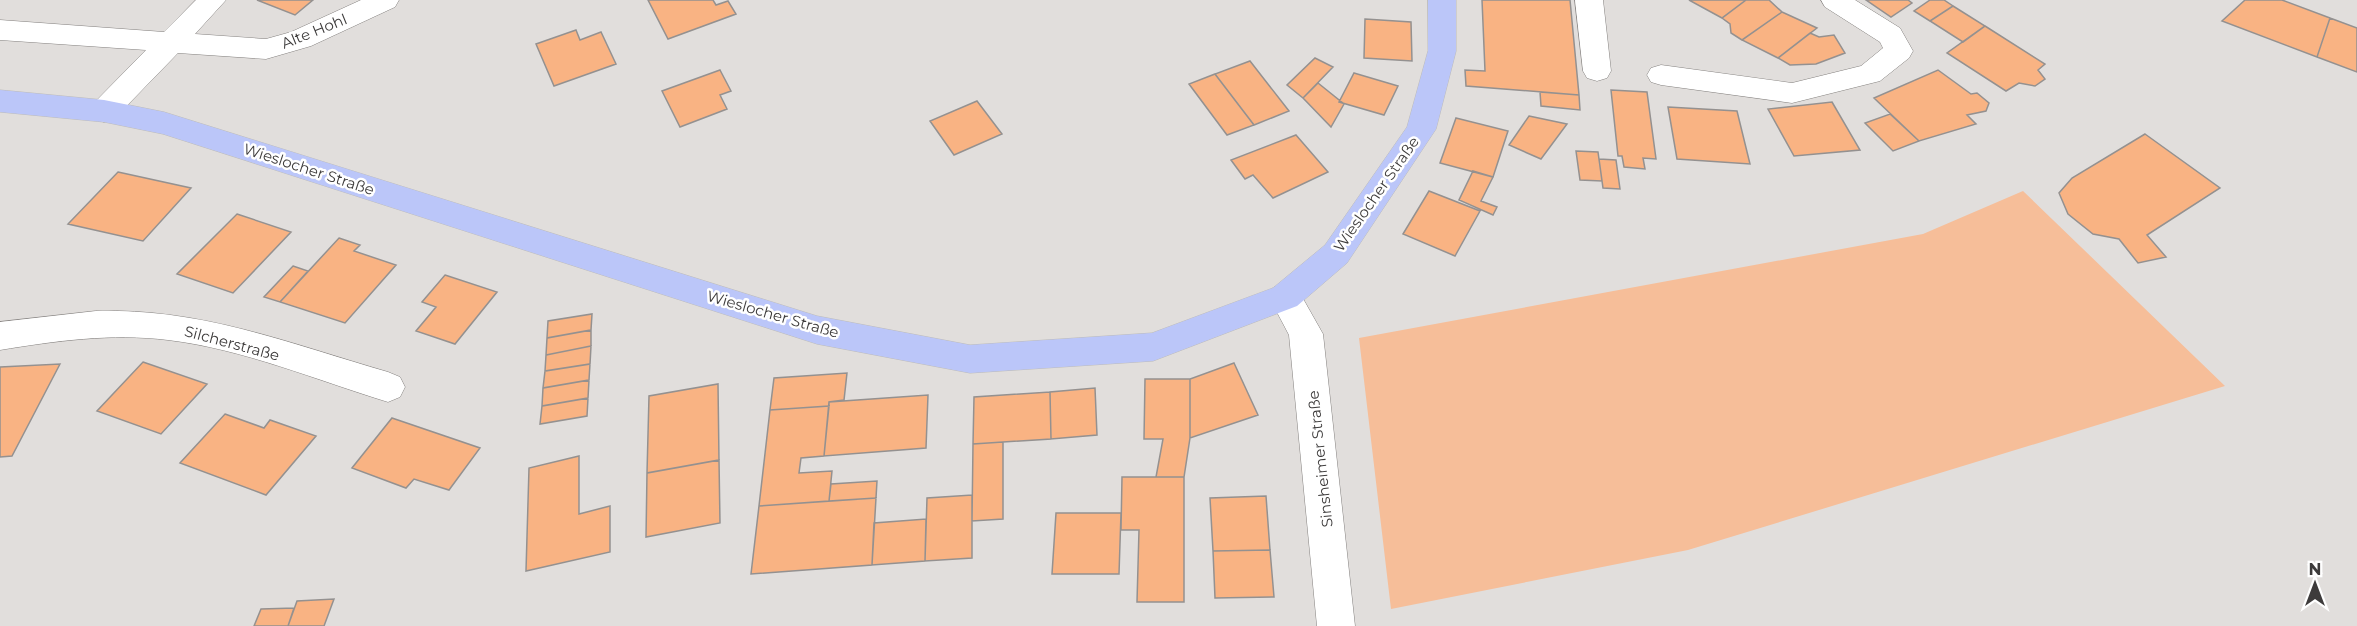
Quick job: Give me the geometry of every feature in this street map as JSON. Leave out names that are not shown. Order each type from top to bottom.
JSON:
[{"type":"main road","name":"Wieslocher Straße","points":[[0,101],[104,111],[175,126],[817,330],[970,359],[1153,347],[1285,297],[1336,254],[1421,129],[1442,51],[1442,0]]},
{"type":"street","points":[[104,111],[212,0]]},
{"type":"street","name":"Alte Hohl","points":[[0,30],[266,49],[301,39],[385,0]]},
{"type":"street","points":[[1588,0],[1597,71]]},
{"type":"street","points":[[1660,75],[1792,93],[1870,74],[1899,51],[1890,34],[1835,0]]},
{"type":"street","name":"Sinsheimer Straße","points":[[1285,297],[1306,334],[1336,626]]},
{"type":"street","name":"Silcherstraße","points":[[0,336],[60,328],[133,325],[189,330],[388,387]]},
{"type":"shaded area","points":[[2023,191],[2225,386],[1688,550],[1391,609],[1359,338],[1923,234]]},
{"type":"building","points":[[257,0],[313,0],[295,15]]},
{"type":"building","points":[[648,0],[713,0],[716,5],[728,1],[736,14],[668,39]]},
{"type":"building","points":[[1482,0],[1570,0],[1579,95],[1466,86],[1465,70],[1485,71]]},
{"type":"building","points":[[1689,0],[1746,0],[1722,18]]},
{"type":"building","points":[[1746,0],[1769,0],[1782,12],[1742,40],[1731,33],[1730,24],[1722,18]]},
{"type":"building","points":[[1866,0],[1908,0],[1912,3],[1891,17]]},
{"type":"building","points":[[1930,0],[1944,0],[1953,6],[1930,21],[1914,11]]},
{"type":"building","points":[[2245,0],[2282,0],[2330,18],[2317,57],[2222,21]]},
{"type":"building","points":[[1953,6],[1985,26],[1963,42],[1930,21]]},
{"type":"building","points":[[1782,12],[1817,28],[1778,58],[1742,40]]},
{"type":"building","points":[[2330,18],[2357,28],[2357,72],[2317,57]]},
{"type":"building","points":[[1365,19],[1411,22],[1412,61],[1364,58]]},
{"type":"building","points":[[1985,26],[2045,64],[2038,70],[2045,79],[2035,86],[2019,83],[2006,91],[1947,53]]},
{"type":"building","points":[[576,30],[580,40],[601,32],[616,64],[554,86],[536,44]]},
{"type":"building","points":[[1810,33],[1819,37],[1834,35],[1845,53],[1816,64],[1790,65],[1778,58]]},
{"type":"building","points":[[1315,58],[1333,67],[1303,98],[1287,85]]},
{"type":"building","points":[[1250,61],[1289,111],[1254,125],[1215,74]]},
{"type":"building","points":[[720,70],[731,91],[720,95],[727,109],[680,127],[662,91]]},
{"type":"building","points":[[1938,70],[1971,94],[1977,93],[1989,103],[1986,111],[1967,115],[1976,124],[1919,141],[1874,98]]},
{"type":"building","points":[[1354,73],[1398,86],[1384,115],[1339,102]]},
{"type":"building","points":[[1215,74],[1254,125],[1227,135],[1189,84]]},
{"type":"building","points":[[1318,83],[1344,104],[1331,127],[1303,98]]},
{"type":"building","points":[[1611,90],[1647,92],[1656,159],[1643,158],[1645,169],[1624,167],[1622,156],[1618,156]]},
{"type":"building","points":[[1540,92],[1579,95],[1580,110],[1541,106]]},
{"type":"building","points":[[977,101],[1002,134],[954,155],[930,121]]},
{"type":"building","points":[[1832,102],[1860,150],[1794,156],[1768,109]]},
{"type":"building","points":[[1668,107],[1737,111],[1750,164],[1677,159]]},
{"type":"building","points":[[1890,114],[1919,141],[1893,151],[1865,123]]},
{"type":"building","points":[[1529,116],[1567,124],[1541,159],[1509,145]]},
{"type":"building","points":[[1456,118],[1508,131],[1493,177],[1440,163]]},
{"type":"building","points":[[2145,134],[2220,188],[2147,235],[2166,257],[2138,263],[2119,239],[2093,234],[2068,214],[2059,193],[2072,178]]},
{"type":"building","points":[[1296,135],[1328,172],[1273,198],[1253,175],[1245,179],[1231,160]]},
{"type":"building","points":[[1576,151],[1598,152],[1602,181],[1580,180]]},
{"type":"building","points":[[1599,159],[1616,160],[1620,189],[1603,188]]},
{"type":"building","points":[[1473,171],[1493,177],[1481,201],[1497,207],[1493,215],[1459,200]]},
{"type":"building","points":[[118,172],[191,188],[143,241],[68,224]]},
{"type":"building","points":[[1429,191],[1480,211],[1455,256],[1403,234]]},
{"type":"building","points":[[237,214],[291,232],[233,293],[177,274]]},
{"type":"building","points":[[339,238],[360,245],[354,251],[396,265],[345,323],[280,302]]},
{"type":"building","points":[[293,266],[308,271],[280,302],[264,297]]},
{"type":"building","points":[[445,275],[497,292],[455,344],[416,331],[436,307],[422,302]]},
{"type":"building","points":[[592,314],[591,330],[547,338],[548,321]]},
{"type":"building","points":[[591,330],[591,346],[546,355],[547,338]]},
{"type":"building","points":[[591,346],[590,364],[545,371],[546,355]]},
{"type":"building","points":[[143,362],[207,384],[161,434],[97,411]]},
{"type":"building","points":[[1234,363],[1258,415],[1190,438],[1190,379]]},
{"type":"building","points":[[60,364],[12,456],[0,457],[0,367]]},
{"type":"building","points":[[590,364],[589,380],[543,388],[545,371]]},
{"type":"building","points":[[847,373],[844,400],[829,402],[829,406],[770,410],[774,378]]},
{"type":"building","points":[[1145,379],[1190,379],[1190,438],[1184,477],[1156,477],[1163,439],[1144,439]]},
{"type":"building","points":[[589,380],[588,398],[542,406],[543,388]]},
{"type":"building","points":[[718,384],[719,460],[647,473],[649,396]]},
{"type":"building","points":[[1095,388],[1097,435],[1051,439],[1050,392]]},
{"type":"building","points":[[1050,392],[1051,439],[973,444],[974,397]]},
{"type":"building","points":[[928,395],[926,448],[824,456],[829,402]]},
{"type":"building","points":[[588,398],[587,416],[540,424],[542,406]]},
{"type":"building","points":[[829,406],[824,456],[801,458],[799,473],[832,471],[829,501],[759,506],[770,410]]},
{"type":"building","points":[[225,414],[264,428],[270,420],[316,436],[266,495],[180,463]]},
{"type":"building","points":[[392,418],[480,448],[449,490],[414,479],[406,488],[352,468]]},
{"type":"building","points":[[1003,442],[1003,519],[972,521],[973,444]]},
{"type":"building","points":[[579,456],[579,514],[610,506],[610,552],[526,571],[529,468]]},
{"type":"building","points":[[719,460],[720,523],[646,537],[647,473]]},
{"type":"building","points":[[1122,477],[1184,477],[1184,602],[1137,602],[1139,530],[1121,530]]},
{"type":"building","points":[[877,481],[876,498],[829,501],[831,484]]},
{"type":"building","points":[[972,495],[972,558],[925,561],[927,498]]},
{"type":"building","points":[[1266,496],[1270,550],[1213,551],[1210,498]]},
{"type":"building","points":[[876,498],[872,565],[751,574],[759,506]]},
{"type":"building","points":[[1056,513],[1121,513],[1119,574],[1052,574]]},
{"type":"building","points":[[926,519],[925,561],[872,565],[874,523]]},
{"type":"building","points":[[1270,550],[1274,597],[1215,598],[1213,551]]},
{"type":"building","points":[[334,599],[324,626],[288,626],[297,601]]},
{"type":"building","points":[[294,608],[288,626],[254,626],[261,609]]}]
